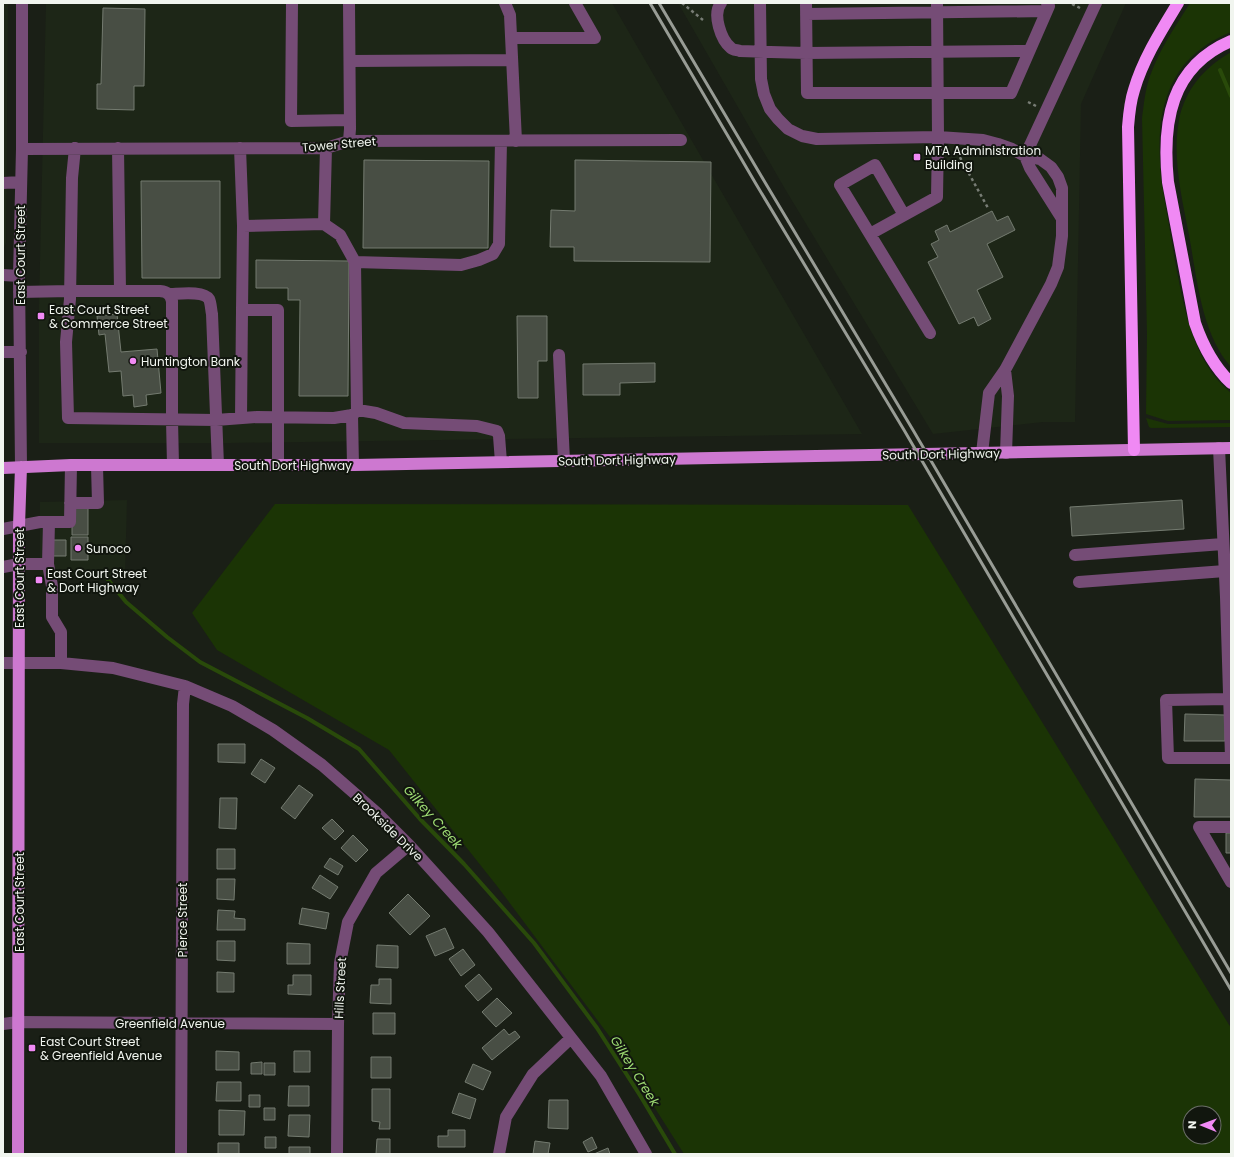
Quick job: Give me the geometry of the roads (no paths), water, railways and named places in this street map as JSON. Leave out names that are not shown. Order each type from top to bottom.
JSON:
[{"type":"highway","points":[[1134,450],[1128,127],[1130,106],[1134,90],[1148,55],[1178,3]]},
{"type":"highway","points":[[1231,41],[1221,45],[1207,54],[1193,67],[1182,84],[1173,102],[1168,119],[1166,161],[1168,182],[1195,323],[1210,357],[1220,373],[1231,383]]},
{"type":"main road","name":"South Dort Highway","points":[[3,468],[71,465],[353,465],[1231,448]]},
{"type":"main road","name":"East Court Street","points":[[18,1154],[18,526],[21,467]]},
{"type":"street","name":"East Court Street","points":[[21,467],[21,352],[19,276],[22,148],[22,3]]},
{"type":"street","points":[[292,3],[291,121],[350,120]]},
{"type":"street","points":[[349,3],[349,141]]},
{"type":"street","points":[[505,3],[510,15],[516,141]]},
{"type":"street","points":[[511,38],[595,38],[575,3]]},
{"type":"street","points":[[720,3],[716,13],[717,23],[726,43],[732,49],[740,51],[806,53],[1029,51]]},
{"type":"street","points":[[760,3],[761,79],[764,94],[770,109],[788,128],[802,136],[817,139],[938,137],[970,139],[998,144],[1025,156],[1040,159],[1051,167],[1058,177],[1062,188],[1062,242],[1058,267],[1052,284],[1005,370],[989,393],[982,453]]},
{"type":"street","points":[[1061,217],[1030,168],[1025,156],[1096,3]]},
{"type":"street","points":[[1047,7],[1011,93],[806,93],[806,8],[937,8],[1047,7]]},
{"type":"street","points":[[870,234],[937,197],[937,8]]},
{"type":"street","points":[[350,61],[512,60]]},
{"type":"street","name":"Tower Street","points":[[22,148],[326,148],[349,141],[681,140]]},
{"type":"street","points":[[355,262],[461,265],[493,254],[499,244],[501,141]]},
{"type":"street","points":[[75,148],[72,178],[70,291],[66,342],[68,418],[172,420],[216,420],[257,417],[334,418],[364,411],[376,413],[404,423],[476,426],[497,431],[499,436],[500,462]]},
{"type":"street","points":[[118,148],[120,291]]},
{"type":"street","points":[[240,148],[243,226],[241,418]]},
{"type":"street","points":[[324,224],[326,148]]},
{"type":"street","points":[[904,215],[875,165],[840,185],[930,333]]},
{"type":"street","points":[[3,183],[21,182]]},
{"type":"street","points":[[243,226],[324,224],[340,235],[355,262],[355,413],[353,465]]},
{"type":"street","points":[[3,275],[19,276]]},
{"type":"street","points":[[20,292],[160,291],[168,294],[196,293],[204,295],[209,300],[212,314],[218,465]]},
{"type":"street","points":[[168,294],[170,295],[172,301],[173,465]]},
{"type":"street","points":[[242,310],[278,310],[278,465]]},
{"type":"street","points":[[3,352],[21,352]]},
{"type":"street","points":[[559,355],[564,461]]},
{"type":"street","points":[[1005,370],[1008,396],[1006,452]]},
{"type":"street","points":[[1219,448],[1223,544],[1228,597],[1231,757],[1168,758],[1166,700],[1229,699]]},
{"type":"street","points":[[3,529],[40,522],[70,522],[71,465]]},
{"type":"street","points":[[70,503],[98,502],[97,466]]},
{"type":"street","points":[[49,522],[48,564],[52,586],[52,617],[61,632],[61,663]]},
{"type":"street","points":[[1075,555],[1223,544]]},
{"type":"street","points":[[3,567],[19,564],[48,564]]},
{"type":"street","points":[[1079,582],[1225,571]]},
{"type":"street","name":"Brookside Drive","points":[[3,663],[61,663],[113,668],[185,686],[232,706],[273,730],[322,765],[377,813],[409,845],[488,932],[601,1076],[646,1154]]},
{"type":"street","name":"Pierce Street","points":[[181,1154],[183,712],[185,686]]},
{"type":"street","points":[[1231,827],[1199,826],[1225,862],[1231,882]]},
{"type":"street","name":"Hills Street","points":[[337,1154],[340,963],[348,922],[376,873],[409,845]]},
{"type":"street","name":"Greenfield Avenue","points":[[3,1024],[18,1022],[338,1024]]},
{"type":"street","points":[[499,1154],[506,1117],[533,1074],[571,1038]]},
{"type":"waterway","points":[[1220,70],[1231,96]]},
{"type":"waterway","name":"Gilkey Creek","points":[[101,571],[126,602],[167,637],[200,662],[307,718],[359,749],[420,819],[464,864],[534,943],[597,1028],[675,1154]]},
{"type":"railway","points":[[650,3],[756,184],[904,430],[1231,990]]},
{"type":"railway","points":[[659,3],[913,430],[1231,973]]},
{"type":"place","name":"MTA Administration Building","points":[[917,157]]},
{"type":"place","name":"East Court Street & Commerce Street","points":[[41,316]]},
{"type":"place","name":"Huntington Bank","points":[[133,361]]},
{"type":"place","name":"Sunoco","points":[[78,548]]},
{"type":"place","name":"East Court Street & Dort Highway","points":[[39,580]]},
{"type":"place","name":"East Court Street & Greenfield Avenue","points":[[32,1048]]}]
